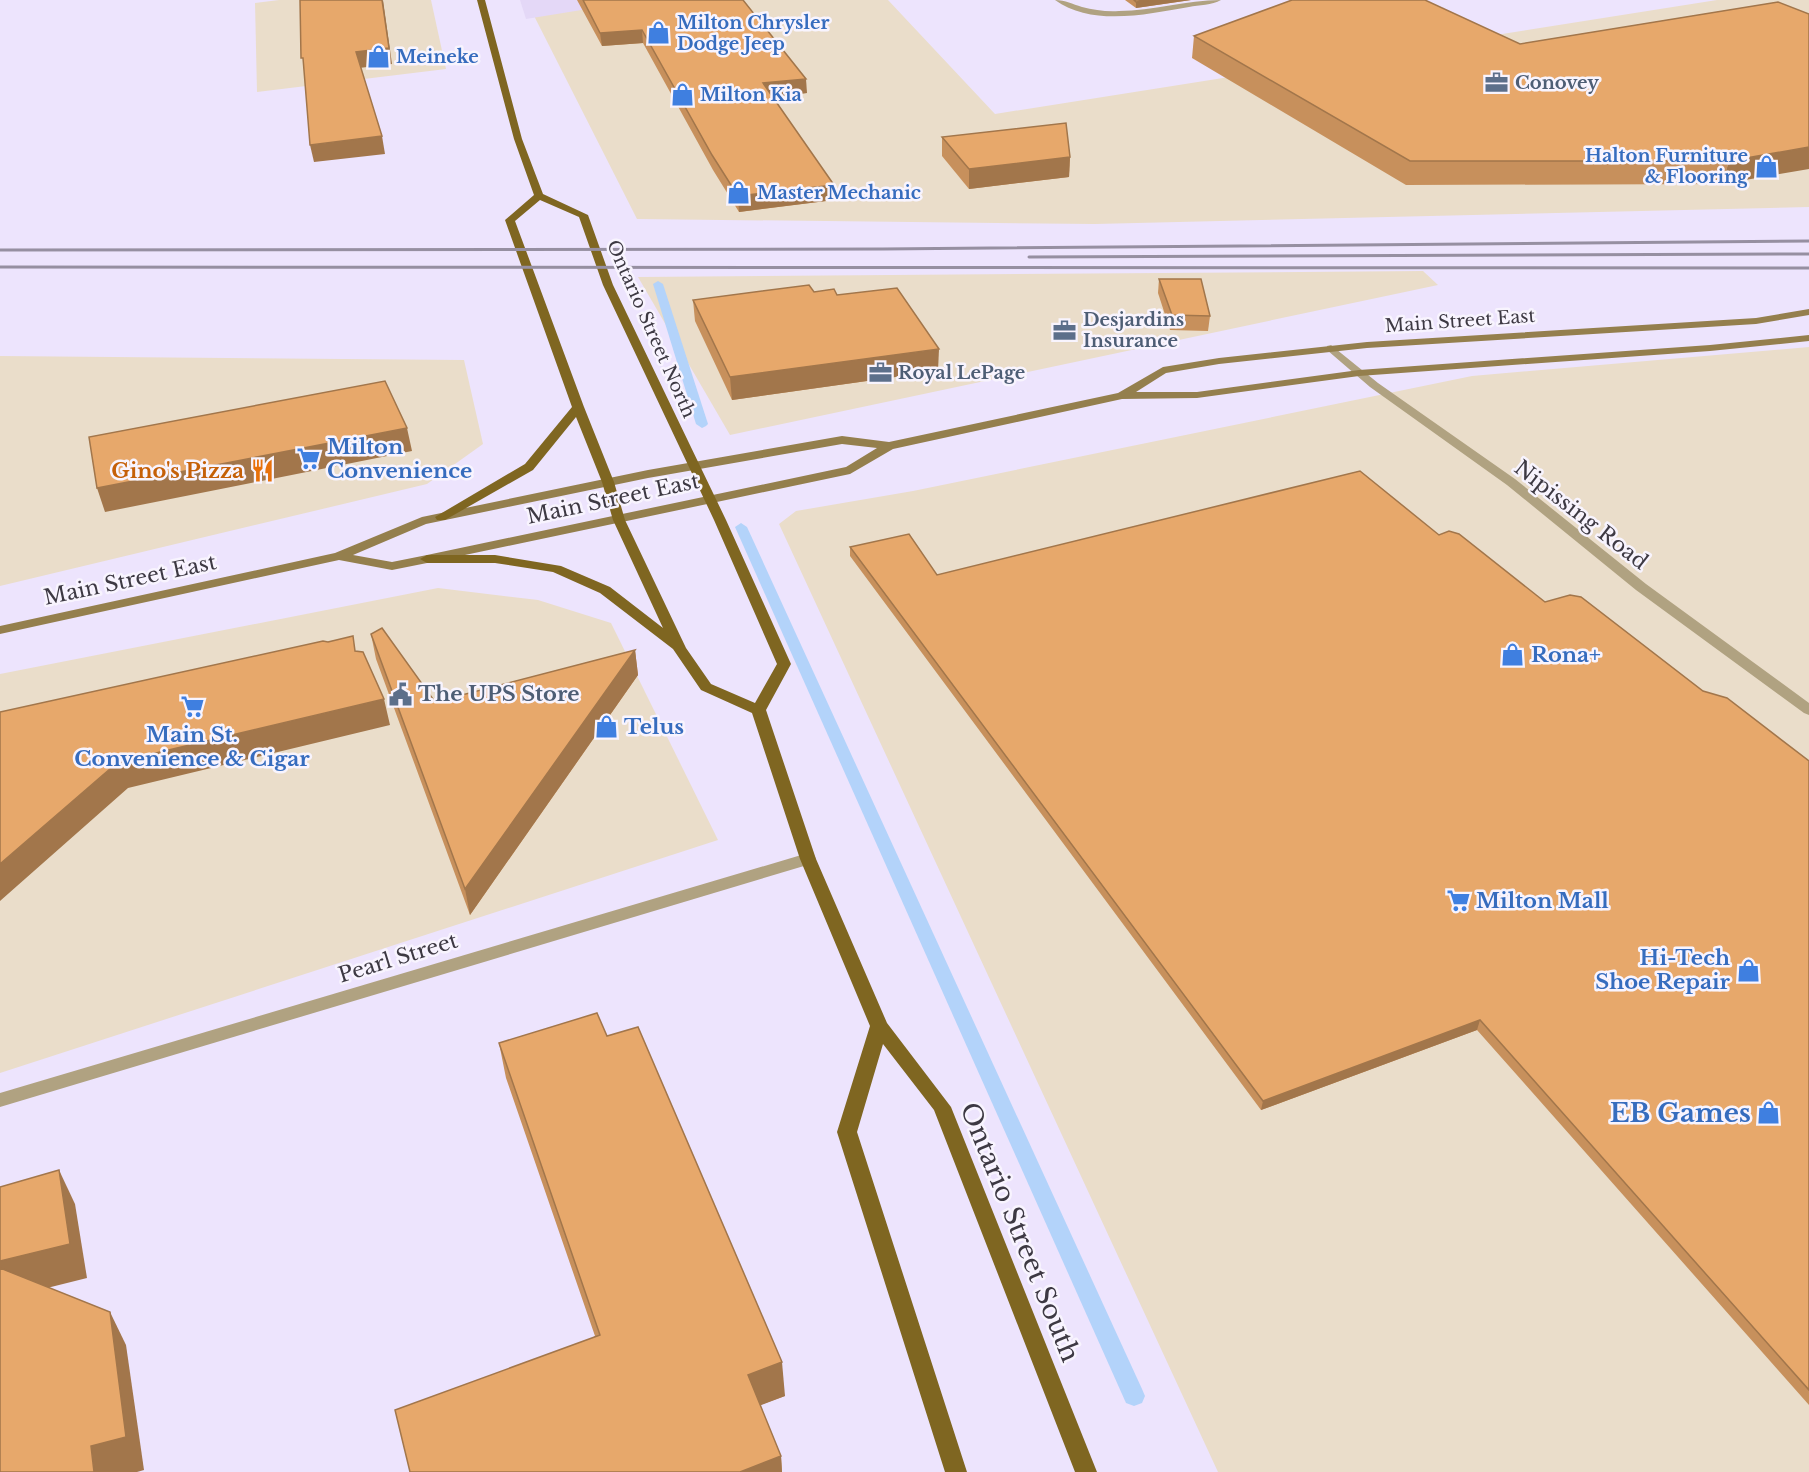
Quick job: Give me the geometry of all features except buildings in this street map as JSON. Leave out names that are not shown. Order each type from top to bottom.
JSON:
[{"type":"main road","points":[[480,0],[518,139],[539,196],[510,220],[578,407],[608,482],[619,520],[679,648],[706,687],[759,710],[784,664],[720,520],[709,501]]},
{"type":"main road","name":"Ontario Street North","points":[[539,196],[583,215],[608,285],[709,501]]},
{"type":"main road","name":"Main Street East","points":[[1122,396],[1162,370],[1219,361],[1331,348],[1756,321],[1809,312]]},
{"type":"main road","name":"Main Street East","points":[[0,630],[339,556],[422,521],[608,482],[842,440],[889,446],[1122,396],[1197,395],[1359,373],[1710,348],[1809,338]]},
{"type":"main road","points":[[441,517],[529,467],[578,407]]},
{"type":"main road","name":"Main Street East","points":[[339,556],[392,566],[427,559],[850,470],[889,446]]},
{"type":"main road","points":[[427,559],[495,559],[556,569],[605,590],[679,648]]},
{"type":"main road","name":"Ontario Street South","points":[[759,710],[808,860],[879,1026],[942,1107],[1086,1472]]},
{"type":"main road","points":[[879,1026],[847,1132],[956,1472]]},
{"type":"street","points":[[1059,0],[1072,8],[1092,13],[1125,14],[1217,0]]},
{"type":"street","name":"Nipissing Road","points":[[1331,348],[1359,373],[1475,459],[1511,482],[1641,587],[1809,710]]},
{"type":"street","name":"Pearl Street","points":[[0,1100],[808,860]]},
{"type":"shaded area","points":[[279,0],[431,0],[446,69],[257,92],[255,3]]},
{"type":"shaded area","points":[[520,0],[643,0],[526,19]]},
{"type":"shaded area","points":[[526,0],[888,0],[995,114],[1717,0],[1809,0],[1809,207],[1095,224],[637,219]]},
{"type":"shaded area","points":[[1423,271],[1438,285],[730,435],[638,277]]},
{"type":"shaded area","name":"Milton Mall","points":[[1809,347],[1809,1472],[1218,1472],[779,524],[796,511],[913,491],[1472,376]]},
{"type":"shaded area","points":[[0,356],[464,360],[483,444],[427,484],[0,586]]},
{"type":"shaded area","points":[[438,588],[538,600],[611,623],[718,840],[0,1073],[0,674]]},
{"type":"waterway","points":[[658,284],[702,424]]},
{"type":"waterway","points":[[741,527],[1134,1396]]},
{"type":"railway","points":[[0,250],[883,249],[1809,241]]},
{"type":"railway","points":[[1029,257],[1809,254]]},
{"type":"railway","points":[[0,267],[1809,268]]},
{"type":"place","name":"Milton Chrysler Dodge Jeep","points":[[659,33]]},
{"type":"place","name":"Meineke","points":[[378,57]]},
{"type":"place","name":"Conovey","points":[[1497,83]]},
{"type":"place","name":"Milton Kia","points":[[682,95]]},
{"type":"place","name":"Halton Furniture & Flooring","points":[[1766,166]]},
{"type":"place","name":"Master Mechanic","points":[[739,193]]},
{"type":"place","name":"Desjardins Insurance","points":[[1065,330]]},
{"type":"place","name":"Royal LePage","points":[[880,373]]},
{"type":"place","name":"Milton Convenience","points":[[309,459]]},
{"type":"place","name":"Gino's Pizza","points":[[262,471]]},
{"type":"place","name":"Rona+","points":[[1513,655]]},
{"type":"place","name":"The UPS Store","points":[[400,694]]},
{"type":"place","name":"Main St. Convenience & Cigar","points":[[192,707]]},
{"type":"place","name":"Telus","points":[[606,727]]},
{"type":"place","name":"Milton Mall","points":[[1458,901]]},
{"type":"place","name":"Hi-Tech Shoe Repair","points":[[1748,970]]},
{"type":"place","name":"EB Games","points":[[1769,1113]]}]
